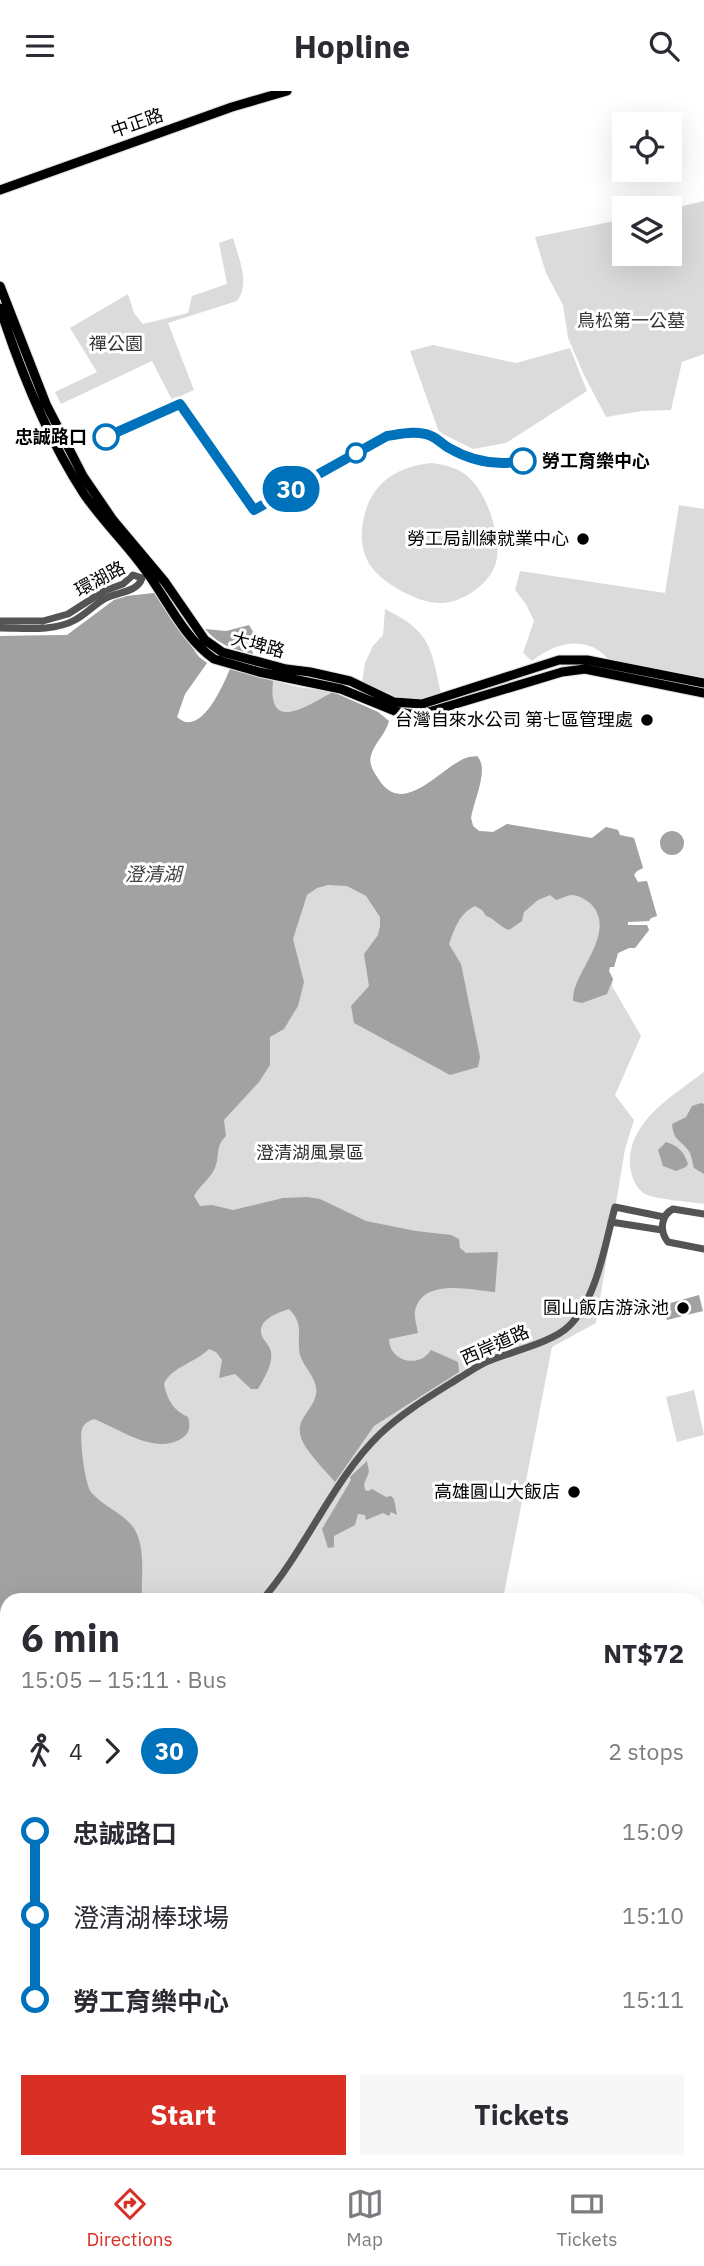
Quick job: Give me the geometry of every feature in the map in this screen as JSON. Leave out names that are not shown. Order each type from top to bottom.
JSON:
[{"type":"main road","name":"中正路","points":[[0,190],[232,107],[287,91]]},
{"type":"main road","name":"大埤路","points":[[0,286],[46,404],[83,476],[113,520],[165,582],[205,639],[222,652],[286,669],[350,681],[394,702],[408,705],[422,704],[559,660],[587,660],[704,683]]},
{"type":"main road","name":"大埤路","points":[[0,308],[23,375],[61,455],[86,496],[149,575],[188,633],[214,659],[269,675],[341,689],[409,714],[422,713],[562,672],[585,669],[704,693]]},
{"type":"street","name":"環湖路","points":[[0,621],[25,624],[43,628],[67,624],[107,598],[141,584],[142,578],[133,575],[123,584],[104,591],[68,614],[43,621],[25,624],[0,628]]},
{"type":"street","name":"西岸道路","points":[[268,1593],[296,1556],[366,1448],[384,1431],[411,1410],[484,1363],[569,1327],[583,1307],[596,1279],[615,1207],[664,1217]]},
{"type":"street","points":[[704,1214],[669,1210],[664,1217],[662,1230],[667,1242],[704,1249]]},
{"type":"street","points":[[611,1222],[662,1230]]},
{"type":"green space","name":"鳥松第一公墓","points":[[704,201],[704,354],[682,362],[671,410],[642,411],[606,417],[568,338],[563,305],[546,273],[535,237],[612,222],[612,266],[682,266],[682,206]]},
{"type":"green space","name":"禪公園","points":[[233,238],[243,278],[243,287],[237,301],[168,323],[194,390],[172,400],[152,361],[61,404],[55,392],[97,372],[70,328],[128,294],[134,313],[143,324],[188,313],[192,296],[227,284],[219,243]]},
{"type":"green space","points":[[433,345],[516,363],[570,348],[587,391],[506,443],[473,449],[439,432],[410,351]]},
{"type":"green space","points":[[432,463],[458,470],[480,491],[494,525],[497,548],[494,567],[484,582],[461,599],[443,603],[418,598],[385,580],[368,561],[362,539],[364,515],[375,491],[383,482],[404,469]]},
{"type":"green space","points":[[679,505],[704,509],[704,679],[609,660],[601,652],[581,644],[561,645],[532,661],[523,653],[534,621],[515,590],[520,571],[665,593]]},
{"type":"green space","name":"澄清湖","points":[[154,593],[199,657],[207,663],[185,694],[177,717],[186,722],[194,721],[210,708],[230,669],[298,687],[333,692],[378,712],[389,721],[370,758],[375,774],[389,790],[400,794],[411,792],[467,757],[477,756],[482,769],[471,818],[473,826],[479,831],[493,832],[507,824],[592,838],[606,827],[618,830],[620,835],[634,838],[643,868],[634,875],[638,882],[647,881],[657,916],[649,921],[628,922],[628,925],[647,925],[649,930],[635,948],[618,953],[614,967],[610,967],[609,971],[613,979],[612,986],[641,1036],[615,1095],[634,1120],[625,1149],[596,1323],[552,1347],[504,1593],[0,1593],[0,636],[67,635],[114,600]]},
{"type":"green space","points":[[385,609],[412,625],[426,642],[441,693],[409,702],[362,682],[365,663],[373,646],[383,635]]},
{"type":"green space","points":[[704,1072],[704,1204],[649,1196],[637,1186],[630,1166],[631,1150],[636,1136],[654,1111]]},
{"type":"green space","points":[[694,1390],[704,1435],[677,1442],[666,1397]]},
{"type":"water","name":"澄清湖","points":[[154,593],[199,657],[207,663],[185,694],[177,717],[186,722],[202,716],[210,708],[230,669],[273,681],[273,698],[276,707],[283,712],[301,708],[333,692],[378,712],[389,721],[370,758],[375,774],[389,790],[400,794],[411,792],[467,757],[477,756],[482,769],[471,818],[473,826],[479,831],[493,832],[507,824],[592,838],[606,827],[618,830],[620,835],[634,838],[643,868],[634,875],[638,882],[647,881],[657,916],[649,921],[628,922],[628,925],[647,925],[649,930],[635,948],[618,953],[614,967],[610,967],[613,979],[607,994],[582,1003],[573,1001],[574,990],[596,945],[600,923],[589,902],[574,895],[556,900],[550,895],[538,900],[524,912],[522,921],[509,930],[475,906],[470,909],[458,922],[449,944],[461,964],[480,1057],[478,1067],[450,1075],[354,1023],[351,1006],[369,986],[364,954],[378,935],[380,926],[380,917],[366,896],[347,886],[328,885],[307,895],[293,939],[304,982],[298,1006],[284,1029],[270,1037],[270,1065],[259,1082],[224,1120],[226,1136],[219,1147],[215,1168],[194,1196],[200,1206],[212,1205],[233,1210],[283,1198],[307,1197],[320,1199],[366,1221],[451,1235],[459,1239],[460,1248],[466,1253],[498,1252],[495,1292],[449,1288],[427,1293],[420,1300],[415,1311],[418,1333],[389,1339],[392,1350],[400,1358],[411,1361],[423,1358],[431,1350],[458,1362],[459,1372],[374,1426],[335,1482],[301,1439],[301,1422],[314,1400],[316,1389],[300,1355],[297,1320],[289,1309],[268,1319],[262,1327],[263,1338],[270,1348],[271,1361],[258,1389],[251,1389],[235,1374],[219,1378],[222,1360],[216,1352],[209,1349],[167,1378],[164,1384],[169,1400],[189,1421],[187,1433],[179,1440],[158,1444],[136,1438],[94,1419],[85,1424],[81,1442],[89,1487],[96,1498],[126,1519],[135,1530],[142,1555],[142,1593],[0,1593],[0,636],[67,635],[114,600]]},
{"type":"water","points":[[249,625],[257,638],[251,646],[253,654],[227,646],[205,629],[226,631]]},
{"type":"water","points":[[672,831],[683,838],[684,843],[677,854],[672,855],[661,848],[660,843],[667,832]]},
{"type":"water","points":[[704,1104],[704,1174],[694,1168],[689,1152],[676,1137],[672,1124],[686,1117],[692,1106]]},
{"type":"water","points":[[666,1142],[682,1152],[688,1164],[686,1167],[676,1171],[663,1166],[658,1150]]},
{"type":"water","name":"圓山飯店游泳池","points":[[699,1295],[703,1311],[667,1320],[663,1305]]},
{"type":"water","points":[[367,1461],[369,1472],[364,1484],[365,1490],[372,1489],[386,1497],[391,1496],[397,1515],[391,1512],[389,1516],[383,1513],[366,1520],[365,1515],[358,1514],[355,1525],[334,1536],[334,1547],[328,1548],[322,1529],[351,1480],[350,1477]]},
{"type":"bus line","name":"30","points":[[106,437],[180,404],[254,510],[387,436],[411,433],[432,436],[457,453],[492,464],[523,461]]},
{"type":"place","name":"忠誠路口","points":[[106,437]]},
{"type":"place","name":"勞工育樂中心","points":[[523,461]]},
{"type":"place","name":"勞工局訓練就業中心","points":[[583,539]]},
{"type":"place","name":"台灣自來水公司 第七區管理處","points":[[647,720]]},
{"type":"place","name":"圓山飯店游泳池","points":[[683,1308]]},
{"type":"place","name":"高雄圓山大飯店","points":[[574,1492]]},
{"type":"park label","name":"澄清湖風景區","points":[[310,1153]]}]
